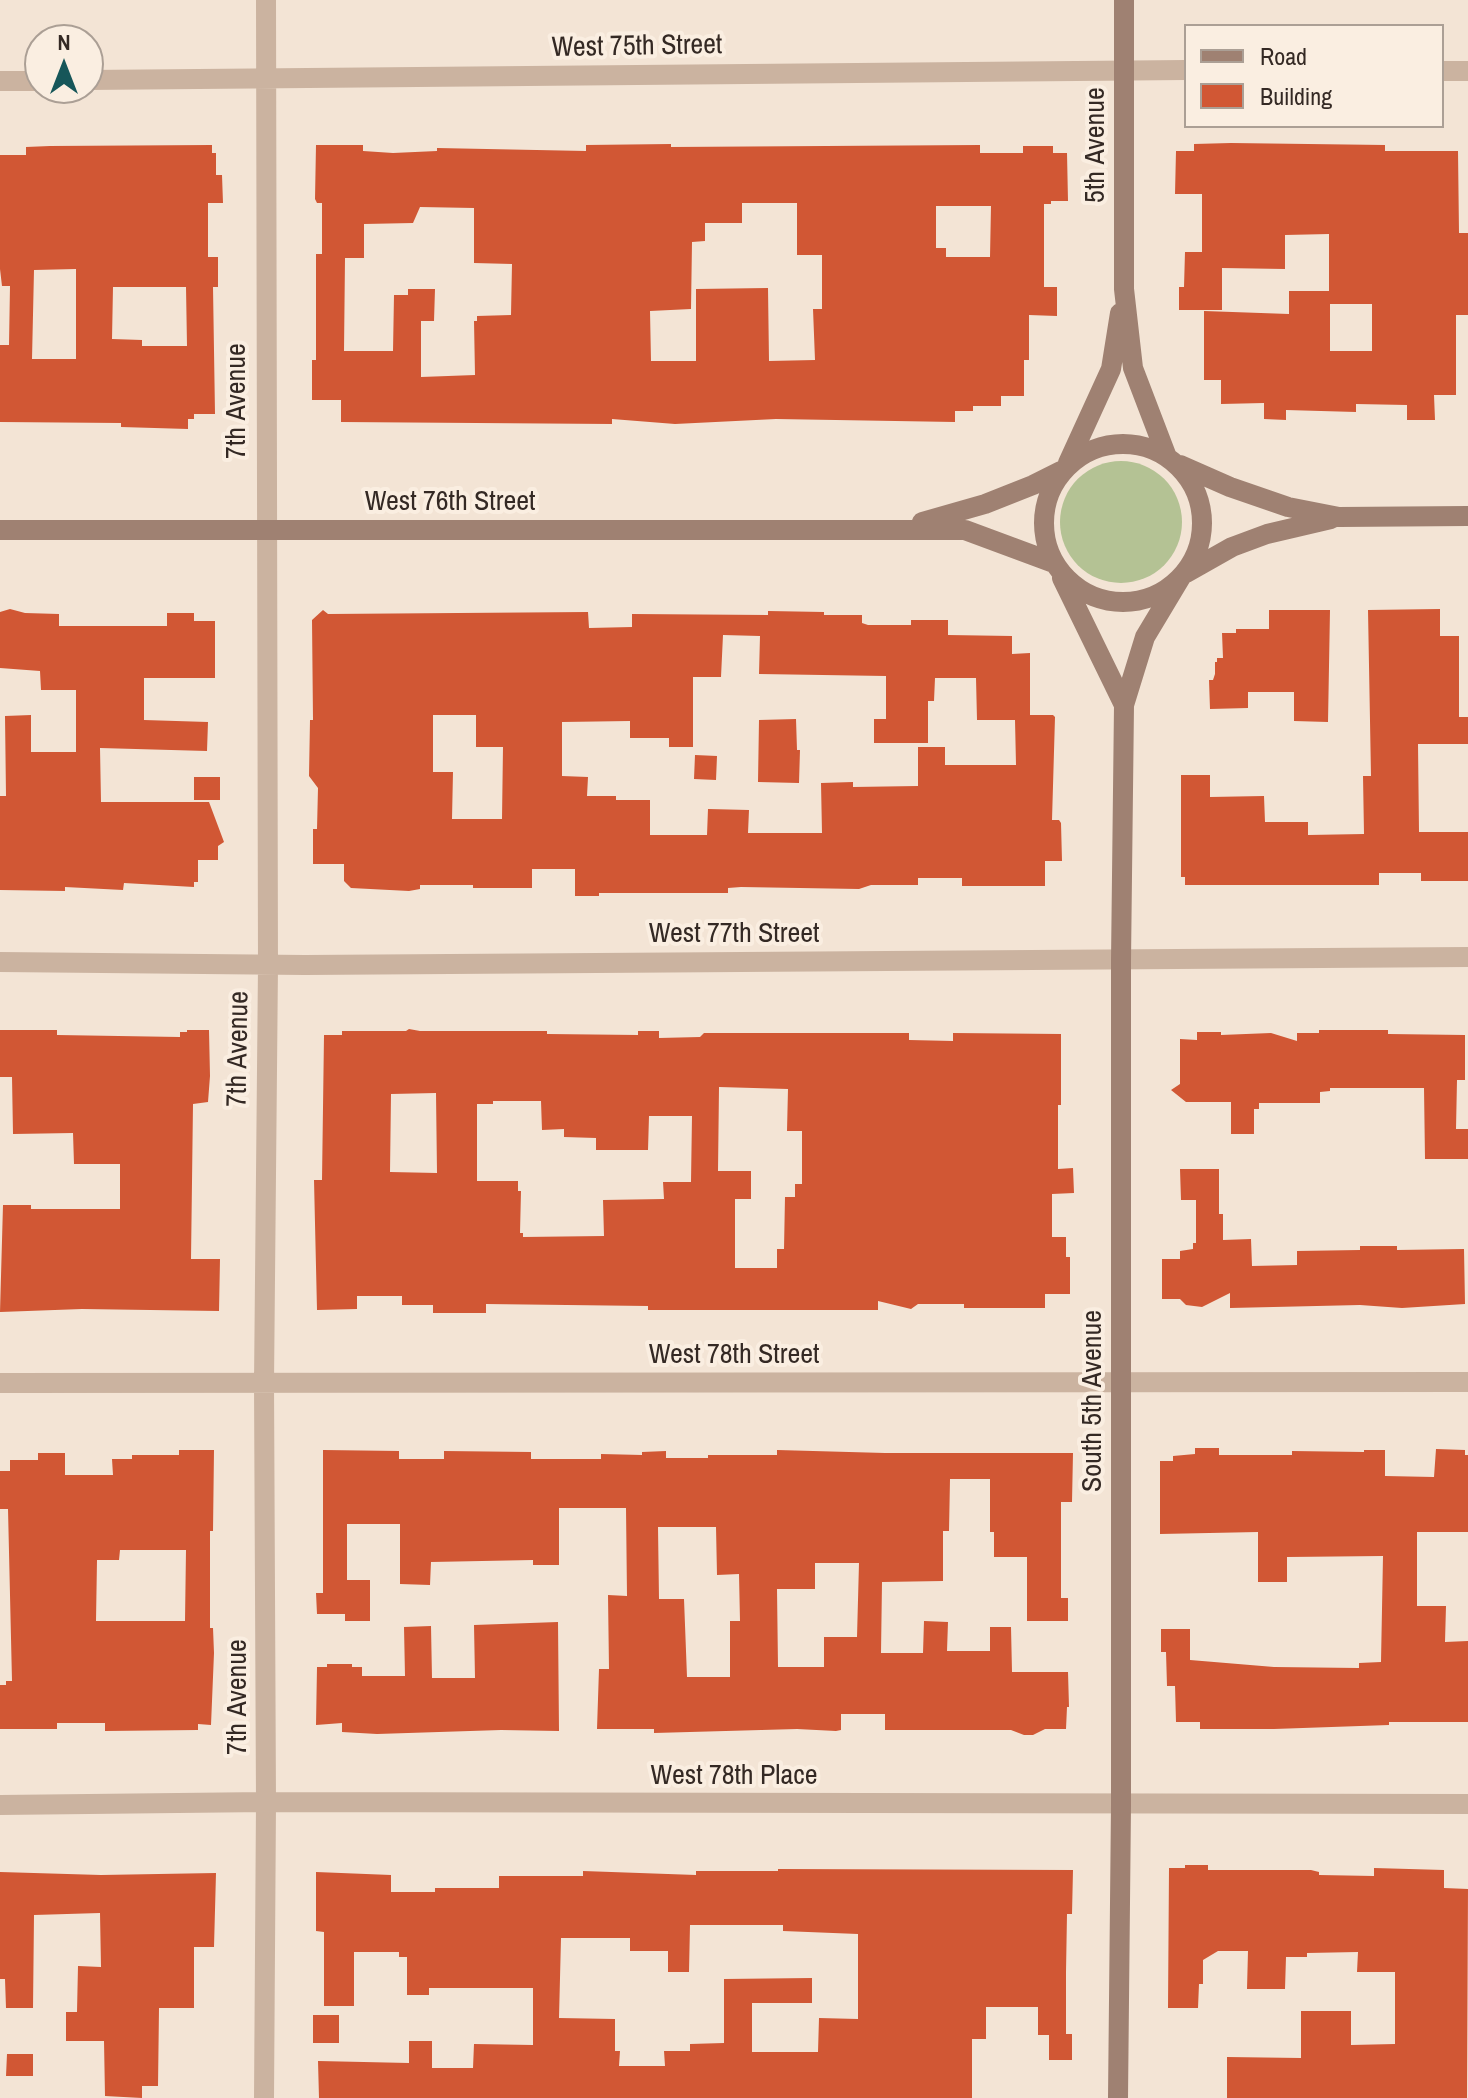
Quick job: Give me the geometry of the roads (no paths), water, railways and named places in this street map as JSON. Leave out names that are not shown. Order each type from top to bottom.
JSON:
[{"type":"street","name":"7th Avenue","points":[[264,2098],[264,1383],[268,965],[266,0]]},
{"type":"street","name":"5th Avenue","points":[[1124,0],[1124,289],[1133,368],[1172,460]]},
{"type":"street","name":"West 75th Street","points":[[104,80],[1184,70]]},
{"type":"street","points":[[1444,71],[1468,71]]},
{"type":"street","points":[[0,81],[24,81]]},
{"type":"street","name":"5th Avenue","points":[[1066,467],[1111,369],[1124,289]]},
{"type":"street","points":[[1339,517],[1267,534],[1232,547],[1182,576],[1159,594],[1140,600],[1116,602],[1088,595],[1055,566],[1045,540],[1043,514],[1050,490],[1066,467],[1086,452],[1106,445],[1127,443],[1148,447],[1230,487],[1288,507],[1339,517],[1468,516]]},
{"type":"street","points":[[1172,460],[1192,482],[1200,505],[1202,529],[1197,553],[1182,576]]},
{"type":"street","name":"West 76th Street","points":[[899,528],[985,504],[1033,485],[1066,467]]},
{"type":"street","name":"West 76th Street","points":[[0,530],[965,530],[1055,566]]},
{"type":"street","name":"South 5th Avenue","points":[[1055,566],[1124,705]]},
{"type":"street","name":"South 5th Avenue","points":[[1118,2098],[1124,705],[1145,637],[1182,576]]},
{"type":"street","name":"West 77th Street","points":[[0,962],[268,965],[1468,957]]},
{"type":"street","name":"West 78th Street","points":[[0,1383],[1468,1382]]},
{"type":"street","name":"West 78th Place","points":[[0,1805],[266,1802],[1468,1804]]}]
